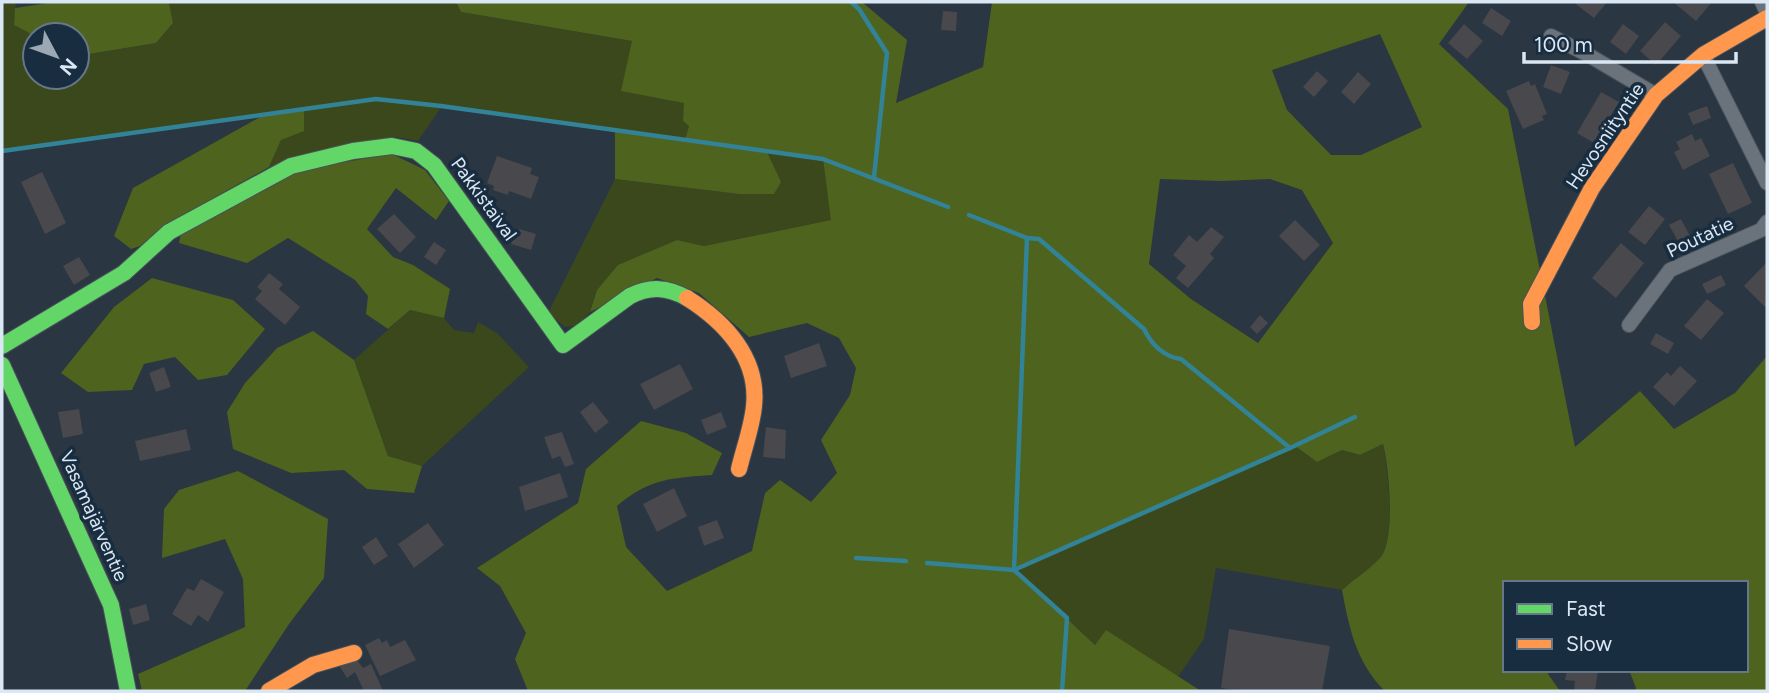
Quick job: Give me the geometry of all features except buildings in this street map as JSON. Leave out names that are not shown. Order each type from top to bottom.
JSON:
[{"type":"street","points":[[1762,2],[1767,15]]},
{"type":"street","name":"Hevosniityntie","points":[[1532,322],[1531,304],[1592,188],[1656,95],[1703,55],[1767,15]]},
{"type":"street","points":[[1551,36],[1590,55],[1656,95]]},
{"type":"street","points":[[1703,55],[1767,183]]},
{"type":"street","name":"Pakkistaival","points":[[2,346],[124,273],[169,232],[237,197],[267,177],[291,166],[353,151],[392,146],[416,151],[434,165],[563,345],[629,296],[657,287],[689,299],[731,335],[748,359],[755,386],[753,411],[739,469]]},
{"type":"street","name":"Poutatie","points":[[1629,325],[1670,270],[1761,230],[1767,222]]},
{"type":"street","name":"Vasamajärventie","points":[[2,365],[111,605],[128,691]]},
{"type":"street","points":[[269,691],[313,665],[354,653]]},
{"type":"green space","points":[[2,2],[16,2],[14,25],[21,29],[21,91],[91,91],[91,54],[156,43],[173,23],[169,2],[456,2],[461,12],[632,41],[685,103],[683,121],[689,125],[686,141],[442,106],[418,141],[396,137],[269,167],[281,140],[303,110],[2,151]]},
{"type":"green space","points":[[55,2],[169,2],[173,23],[156,43],[91,54],[91,21],[21,21],[21,29],[14,25],[15,8]]},
{"type":"green space","points":[[456,2],[862,2],[907,40],[896,103],[983,67],[992,2],[1469,2],[1439,44],[1508,109],[1575,447],[1640,391],[1674,429],[1735,393],[1767,356],[1767,691],[1635,691],[1630,672],[1748,672],[1748,581],[1503,581],[1503,672],[1548,672],[1560,691],[1385,691],[1360,656],[1351,631],[1342,590],[1376,562],[1385,549],[1390,503],[1383,444],[1360,455],[1342,450],[1317,462],[1295,446],[1014,569],[1095,645],[1106,630],[1201,691],[528,691],[515,659],[526,633],[500,586],[477,568],[578,503],[586,469],[641,421],[686,433],[722,453],[712,475],[662,481],[640,490],[617,506],[626,547],[667,591],[752,551],[765,493],[780,480],[811,502],[837,473],[821,440],[850,395],[856,368],[839,338],[807,323],[749,337],[699,293],[657,278],[590,312],[597,290],[618,265],[677,240],[704,246],[831,220],[823,159],[767,152],[781,182],[774,194],[739,194],[615,179],[615,130],[685,140],[689,126],[683,121],[684,103],[621,91],[632,41],[461,12]],"holes":[[[1380,34],[1422,127],[1361,155],[1331,155],[1287,110],[1272,70]],[[1160,179],[1270,179],[1302,190],[1333,243],[1258,343],[1191,299],[1149,264]]]},
{"type":"green space","points":[[304,110],[304,131],[281,140],[269,167],[185,214],[140,246],[131,249],[114,236],[133,188],[262,116]]},
{"type":"green space","points":[[766,152],[823,159],[832,220],[704,246],[677,240],[597,290],[590,312],[576,326],[565,327],[548,313],[615,179],[739,194],[774,194]]},
{"type":"green space","points":[[392,154],[425,170],[449,201],[436,220],[396,188],[367,229],[393,257],[413,265],[450,289],[444,318],[410,310],[388,329],[366,314],[368,296],[355,280],[288,238],[247,263],[179,243],[181,233],[292,171]]},
{"type":"green space","points":[[152,278],[233,300],[265,329],[227,375],[198,380],[175,357],[144,364],[132,390],[88,392],[61,373],[114,307]]},
{"type":"green space","points":[[410,310],[444,318],[454,330],[474,333],[478,322],[497,333],[529,367],[422,466],[388,456],[354,360]]},
{"type":"green space","points":[[313,331],[354,360],[388,456],[422,466],[414,493],[367,489],[344,470],[291,473],[233,449],[227,412],[245,383],[277,348]]},
{"type":"green space","points":[[1383,444],[1389,520],[1385,549],[1380,558],[1342,590],[1216,568],[1204,639],[1178,677],[1106,631],[1095,645],[1014,570],[1295,446],[1317,462],[1342,450],[1360,455]]},
{"type":"green space","points":[[238,471],[328,519],[324,578],[289,624],[245,691],[142,691],[138,674],[245,627],[243,579],[225,539],[162,558],[164,509],[179,490]]},
{"type":"waterway","points":[[851,2],[859,9],[887,53],[874,177]]},
{"type":"waterway","points":[[2,151],[376,99],[823,159],[948,207]]},
{"type":"waterway","points":[[969,215],[1027,238],[1039,239],[1144,329],[1159,349],[1169,356],[1181,359],[1290,448]]},
{"type":"waterway","points":[[1027,238],[1014,570],[1067,618],[1062,691]]},
{"type":"waterway","points":[[927,563],[1014,570],[1355,417]]},
{"type":"waterway","points":[[856,558],[906,561]]},
{"type":"traffic: fast","points":[[2,346],[124,273],[169,232],[291,166],[353,151],[392,146],[416,151],[434,165],[563,345],[637,293],[658,289],[687,298]]},
{"type":"traffic: fast","points":[[2,365],[111,605],[128,691]]},
{"type":"traffic: slow","points":[[1532,322],[1531,304],[1592,188],[1656,95],[1703,55],[1767,18]]},
{"type":"traffic: slow","points":[[687,298],[726,330],[737,343],[751,372],[754,406],[739,469]]},
{"type":"traffic: slow","points":[[269,691],[313,665],[354,653]]}]
